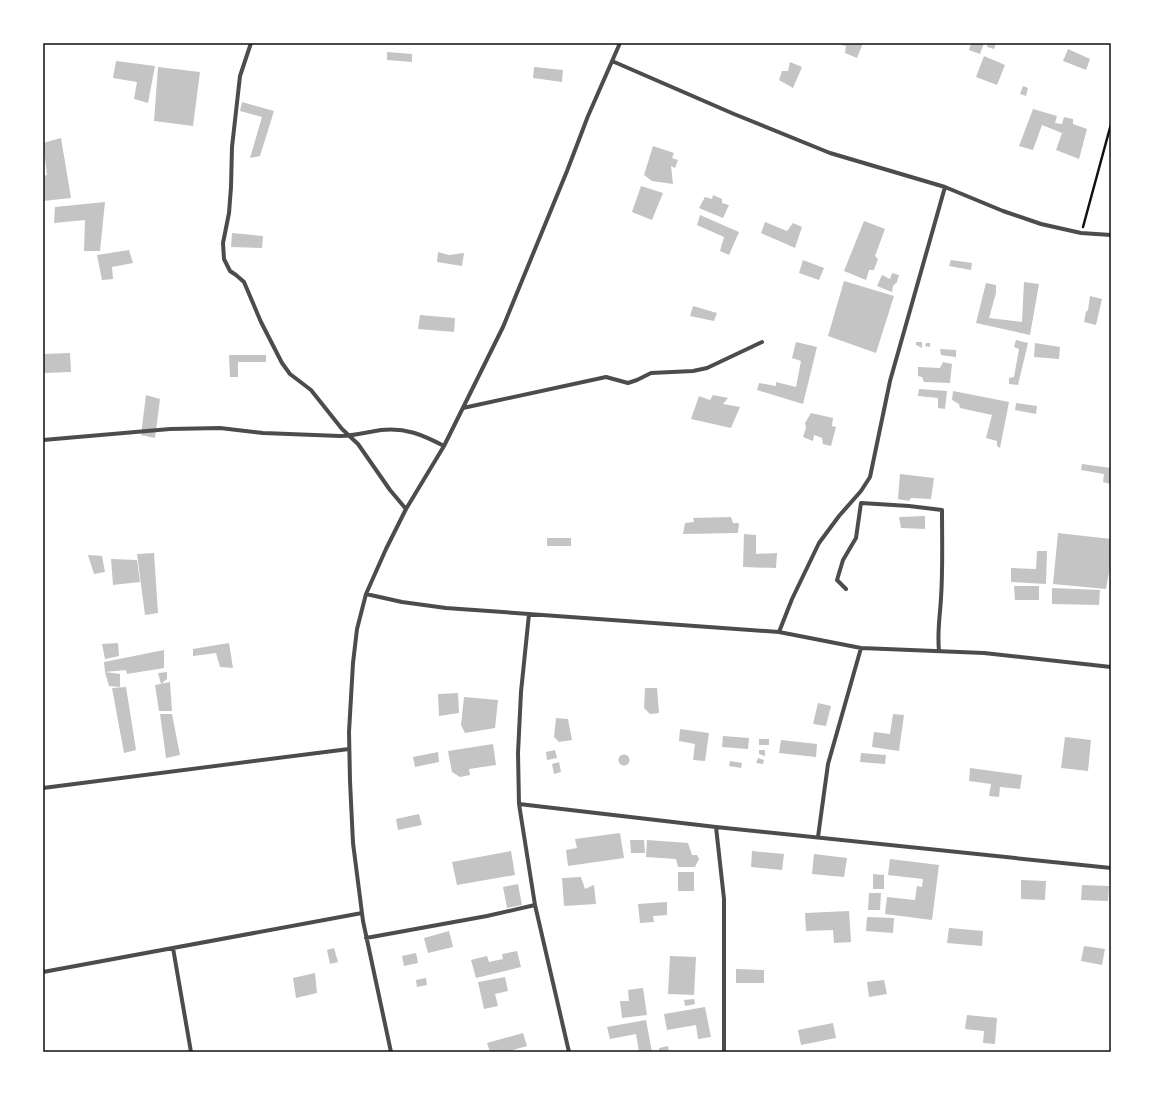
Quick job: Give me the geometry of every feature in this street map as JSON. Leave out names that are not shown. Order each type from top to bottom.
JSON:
[{"type":"street","points":[[251,43],[240,76],[232,147],[229,206],[223,242],[224,259],[230,270],[244,282],[260,322],[282,363],[290,374],[311,390],[342,429],[362,448],[390,490],[406,509]]},
{"type":"street","points":[[391,1052],[366,938],[353,843],[349,749],[353,663],[357,629],[366,594],[406,509],[444,446],[503,327],[588,116],[620,43]]},
{"type":"street","points":[[612,61],[734,114],[830,152],[945,187],[1035,222],[1081,233],[1111,235]]},
{"type":"street","points":[[779,632],[792,599],[819,543],[864,488],[870,477],[890,381],[945,187]]},
{"type":"street","points":[[463,408],[606,377],[620,382],[628,382],[638,380],[651,373],[693,371],[707,368],[762,342]]},
{"type":"street","points":[[43,440],[170,429],[220,428],[263,433],[350,436],[386,430],[403,430],[425,436],[444,446]]},
{"type":"street","points":[[846,589],[837,580],[843,560],[856,538],[861,503],[942,510],[942,572],[938,631],[939,651]]},
{"type":"street","points":[[366,594],[402,602],[446,608],[779,632],[861,648],[984,653],[1111,667]]},
{"type":"street","points":[[529,614],[520,700],[518,753],[519,804],[535,905],[569,1052]]},
{"type":"street","points":[[818,837],[828,764],[861,648]]},
{"type":"street","points":[[43,788],[349,749]]},
{"type":"street","points":[[519,804],[716,827],[1111,868]]},
{"type":"street","points":[[716,827],[724,898],[724,1052]]},
{"type":"street","points":[[366,938],[487,916],[535,905]]},
{"type":"street","points":[[43,972],[362,913]]},
{"type":"street","points":[[173,948],[191,1052]]},
{"type":"path","points":[[1081,233],[1111,124]]},
{"type":"building","points":[[836,43],[863,43],[857,58],[845,53],[846,46]]},
{"type":"building","points":[[971,43],[984,43],[980,54],[969,50]]},
{"type":"building","points":[[988,43],[996,43],[994,49],[987,47]]},
{"type":"building","points":[[1068,49],[1090,59],[1086,70],[1063,61]]},
{"type":"building","points":[[387,52],[412,54],[412,62],[387,60]]},
{"type":"building","points":[[984,56],[1005,65],[997,85],[976,77]]},
{"type":"building","points":[[116,61],[155,66],[148,103],[134,99],[137,82],[113,78]]},
{"type":"building","points":[[790,62],[802,67],[793,88],[779,80],[782,71],[788,71]]},
{"type":"building","points":[[158,67],[200,72],[193,126],[154,121]]},
{"type":"building","points":[[534,67],[563,70],[562,82],[533,78]]},
{"type":"building","points":[[1023,86],[1028,88],[1026,96],[1020,94]]},
{"type":"building","points":[[242,102],[274,111],[260,156],[250,158],[262,117],[240,111]]},
{"type":"building","points":[[1033,109],[1057,116],[1055,123],[1062,124],[1064,117],[1073,119],[1073,124],[1087,129],[1079,159],[1056,150],[1062,133],[1042,125],[1033,150],[1019,146]]},
{"type":"building","points":[[61,138],[71,198],[43,201],[43,176],[47,175],[43,143]]},
{"type":"building","points":[[653,146],[674,153],[672,158],[678,160],[675,168],[671,166],[673,184],[652,181],[644,175]]},
{"type":"building","points":[[641,186],[663,193],[652,220],[632,212]]},
{"type":"building","points":[[713,195],[722,199],[722,203],[729,205],[723,218],[699,208],[705,197],[712,199]]},
{"type":"building","points":[[105,202],[100,251],[84,251],[85,220],[54,223],[55,207]]},
{"type":"building","points":[[700,215],[739,232],[729,255],[720,251],[724,237],[697,225]]},
{"type":"building","points":[[864,221],[885,229],[875,256],[878,259],[874,270],[869,270],[866,280],[844,271]]},
{"type":"building","points":[[765,222],[787,231],[793,223],[802,227],[795,248],[761,233]]},
{"type":"building","points":[[232,233],[263,236],[262,248],[231,247]]},
{"type":"building","points":[[129,250],[133,263],[112,267],[113,279],[102,280],[97,255]]},
{"type":"building","points":[[438,252],[449,255],[464,253],[462,266],[437,262]]},
{"type":"building","points":[[803,260],[824,268],[819,280],[799,273]]},
{"type":"building","points":[[951,260],[972,263],[971,270],[949,266]]},
{"type":"building","points":[[892,273],[899,275],[897,282],[893,286],[892,292],[877,286],[882,275],[890,279]]},
{"type":"building","points":[[844,281],[894,296],[876,353],[828,336]]},
{"type":"building","points":[[1024,282],[1039,284],[1030,335],[976,323],[986,283],[996,285],[996,293],[989,318],[1022,322]]},
{"type":"building","points":[[1090,296],[1102,299],[1096,325],[1084,322]]},
{"type":"building","points":[[693,306],[717,313],[714,321],[690,316]]},
{"type":"building","points":[[420,315],[455,318],[454,332],[418,329]]},
{"type":"building","points":[[1016,340],[1028,343],[1018,385],[1009,384],[1009,378],[1014,377],[1019,349],[1014,347]]},
{"type":"building","points":[[796,342],[817,347],[803,404],[757,390],[759,383],[776,386],[776,382],[796,387],[801,361],[792,358]]},
{"type":"building","points":[[916,342],[922,342],[922,348],[916,345]]},
{"type":"building","points":[[926,343],[930,343],[930,347],[925,346]]},
{"type":"building","points":[[1035,343],[1060,347],[1059,359],[1034,357]]},
{"type":"building","points":[[940,349],[956,350],[956,357],[941,355]]},
{"type":"building","points":[[70,353],[71,372],[43,373],[43,354]]},
{"type":"building","points":[[229,355],[266,355],[266,362],[238,362],[238,377],[230,377]]},
{"type":"building","points":[[943,362],[952,364],[950,383],[924,382],[922,377],[918,376],[918,367],[940,368]]},
{"type":"building","points":[[919,389],[947,391],[945,409],[938,408],[938,398],[918,396]]},
{"type":"building","points":[[953,391],[1009,402],[1000,448],[997,446],[997,441],[986,438],[992,415],[960,408],[959,404],[952,400]]},
{"type":"building","points":[[146,395],[160,399],[155,438],[141,435]]},
{"type":"building","points":[[713,395],[728,398],[723,404],[740,407],[731,428],[691,419],[699,396],[710,400]]},
{"type":"building","points":[[1016,403],[1037,406],[1036,414],[1015,410]]},
{"type":"building","points":[[811,413],[833,418],[832,426],[836,427],[831,446],[823,444],[822,438],[814,435],[813,441],[803,437],[806,428],[805,423]]},
{"type":"building","points":[[1082,464],[1111,468],[1110,484],[1103,482],[1104,474],[1081,470]]},
{"type":"building","points":[[900,474],[934,478],[931,499],[911,498],[909,501],[898,499]]},
{"type":"building","points":[[925,516],[925,529],[901,528],[899,517]]},
{"type":"building","points":[[731,517],[733,523],[739,523],[738,533],[683,534],[685,523],[694,522],[693,518]]},
{"type":"building","points":[[1058,533],[1111,539],[1111,561],[1106,589],[1053,584]]},
{"type":"building","points":[[744,534],[756,535],[756,554],[777,553],[776,568],[743,567]]},
{"type":"building","points":[[547,538],[571,538],[571,546],[547,546]]},
{"type":"building","points":[[1037,551],[1047,551],[1046,584],[1011,582],[1011,568],[1036,569]]},
{"type":"building","points":[[154,553],[158,613],[145,615],[137,554]]},
{"type":"building","points":[[88,555],[102,556],[105,572],[94,574]]},
{"type":"building","points":[[111,559],[137,560],[140,582],[113,585]]},
{"type":"building","points":[[1014,586],[1039,586],[1039,600],[1015,600]]},
{"type":"building","points":[[1052,588],[1100,590],[1099,605],[1052,604]]},
{"type":"building","points":[[118,643],[119,656],[105,659],[102,644]]},
{"type":"building","points":[[229,643],[233,668],[220,667],[216,653],[193,656],[193,649]]},
{"type":"building","points":[[164,650],[164,668],[127,674],[126,670],[105,672],[104,662]]},
{"type":"building","points":[[105,672],[120,674],[120,687],[109,686]]},
{"type":"building","points":[[167,672],[167,679],[161,684],[158,673]]},
{"type":"building","points":[[170,682],[172,711],[159,711],[155,685]]},
{"type":"building","points":[[126,687],[136,750],[124,753],[112,688]]},
{"type":"building","points":[[645,688],[657,688],[659,713],[650,714],[644,708]]},
{"type":"building","points":[[458,693],[459,713],[439,716],[438,694]]},
{"type":"building","points":[[464,697],[498,700],[495,728],[465,733],[461,725]]},
{"type":"building","points":[[818,703],[831,706],[826,726],[813,724]]},
{"type":"building","points":[[160,714],[172,714],[180,755],[166,758]]},
{"type":"building","points":[[893,714],[904,715],[899,751],[872,747],[874,732],[890,734]]},
{"type":"building","points":[[556,718],[568,719],[572,740],[559,742],[554,737]]},
{"type":"building","points":[[680,729],[709,733],[705,761],[693,760],[695,744],[679,741]]},
{"type":"building","points":[[723,736],[749,738],[748,749],[722,747]]},
{"type":"building","points":[[1065,737],[1091,740],[1088,771],[1061,768]]},
{"type":"building","points":[[759,739],[769,739],[769,745],[759,745]]},
{"type":"building","points":[[781,740],[817,744],[816,757],[779,753]]},
{"type":"building","points":[[493,744],[496,765],[469,769],[470,775],[460,777],[452,772],[448,751]]},
{"type":"building","points":[[555,750],[557,758],[547,760],[546,752]]},
{"type":"building","points":[[759,750],[765,750],[765,756],[759,754]]},
{"type":"building","points":[[438,752],[439,762],[415,767],[413,757]]},
{"type":"building","points":[[861,753],[886,755],[885,764],[860,762]]},
{"type":"building","points":[[622,755],[626,755],[628,756],[628,764],[622,765],[619,762],[619,758]]},
{"type":"building","points":[[758,758],[764,760],[763,764],[756,763]]},
{"type":"building","points":[[730,761],[742,763],[741,768],[729,766]]},
{"type":"building","points":[[559,762],[561,772],[554,774],[552,764]]},
{"type":"building","points":[[970,768],[1022,775],[1020,789],[1000,787],[999,797],[989,796],[991,784],[969,781]]},
{"type":"building","points":[[419,814],[422,825],[398,830],[396,819]]},
{"type":"building","points":[[620,833],[624,858],[568,866],[566,850],[577,848],[575,839]]},
{"type":"building","points":[[630,840],[644,840],[645,853],[631,853]]},
{"type":"building","points":[[647,840],[688,843],[692,855],[697,855],[699,859],[695,867],[678,867],[676,859],[646,857]]},
{"type":"building","points":[[511,851],[515,875],[457,885],[452,862]]},
{"type":"building","points":[[752,851],[784,854],[782,870],[751,867]]},
{"type":"building","points":[[814,854],[847,858],[844,877],[812,874]]},
{"type":"building","points":[[890,859],[939,865],[932,920],[885,914],[887,897],[915,900],[917,886],[922,887],[923,879],[888,875]]},
{"type":"building","points":[[678,872],[694,872],[694,891],[678,891]]},
{"type":"building","points":[[873,874],[884,875],[884,889],[873,889]]},
{"type":"building","points":[[581,877],[585,889],[594,885],[596,904],[564,906],[562,878]]},
{"type":"building","points":[[1021,880],[1046,881],[1045,900],[1021,899]]},
{"type":"building","points":[[518,884],[522,905],[507,908],[503,887]]},
{"type":"building","points":[[1082,885],[1109,886],[1108,901],[1081,900]]},
{"type":"building","points":[[869,893],[881,893],[880,910],[868,910]]},
{"type":"building","points":[[667,902],[667,915],[653,916],[654,922],[640,923],[638,904]]},
{"type":"building","points":[[849,911],[851,942],[834,943],[833,930],[806,931],[805,913]]},
{"type":"building","points":[[867,917],[894,918],[893,933],[866,931]]},
{"type":"building","points":[[949,928],[983,931],[982,946],[947,943]]},
{"type":"building","points":[[449,931],[453,947],[428,953],[424,938]]},
{"type":"building","points":[[1084,946],[1105,949],[1102,965],[1081,961]]},
{"type":"building","points":[[334,948],[338,962],[330,964],[327,950]]},
{"type":"building","points":[[517,951],[521,967],[476,978],[471,960],[487,956],[489,962],[503,959],[502,954]]},
{"type":"building","points":[[416,953],[418,963],[404,966],[402,956]]},
{"type":"building","points":[[670,956],[696,957],[694,995],[668,994]]},
{"type":"building","points":[[736,969],[764,970],[764,983],[736,983]]},
{"type":"building","points":[[315,973],[317,993],[296,998],[293,978]]},
{"type":"building","points":[[505,977],[508,991],[495,994],[498,1006],[484,1009],[478,982]]},
{"type":"building","points":[[426,978],[427,985],[417,987],[416,980]]},
{"type":"building","points":[[884,980],[887,994],[869,997],[867,982]]},
{"type":"building","points":[[643,988],[647,1015],[622,1018],[620,1001],[629,1001],[628,990]]},
{"type":"building","points":[[694,999],[695,1004],[685,1006],[684,1000]]},
{"type":"building","points":[[705,1007],[711,1037],[698,1039],[696,1025],[667,1030],[664,1014]]},
{"type":"building","points":[[967,1015],[997,1018],[995,1044],[983,1043],[984,1031],[965,1029]]},
{"type":"building","points":[[646,1020],[652,1052],[639,1052],[636,1034],[610,1039],[607,1027]]},
{"type":"building","points":[[833,1023],[836,1038],[801,1045],[798,1030]]},
{"type":"building","points":[[523,1033],[527,1046],[506,1052],[490,1052],[487,1043]]},
{"type":"building","points":[[668,1046],[669,1052],[659,1052],[659,1048]]}]
